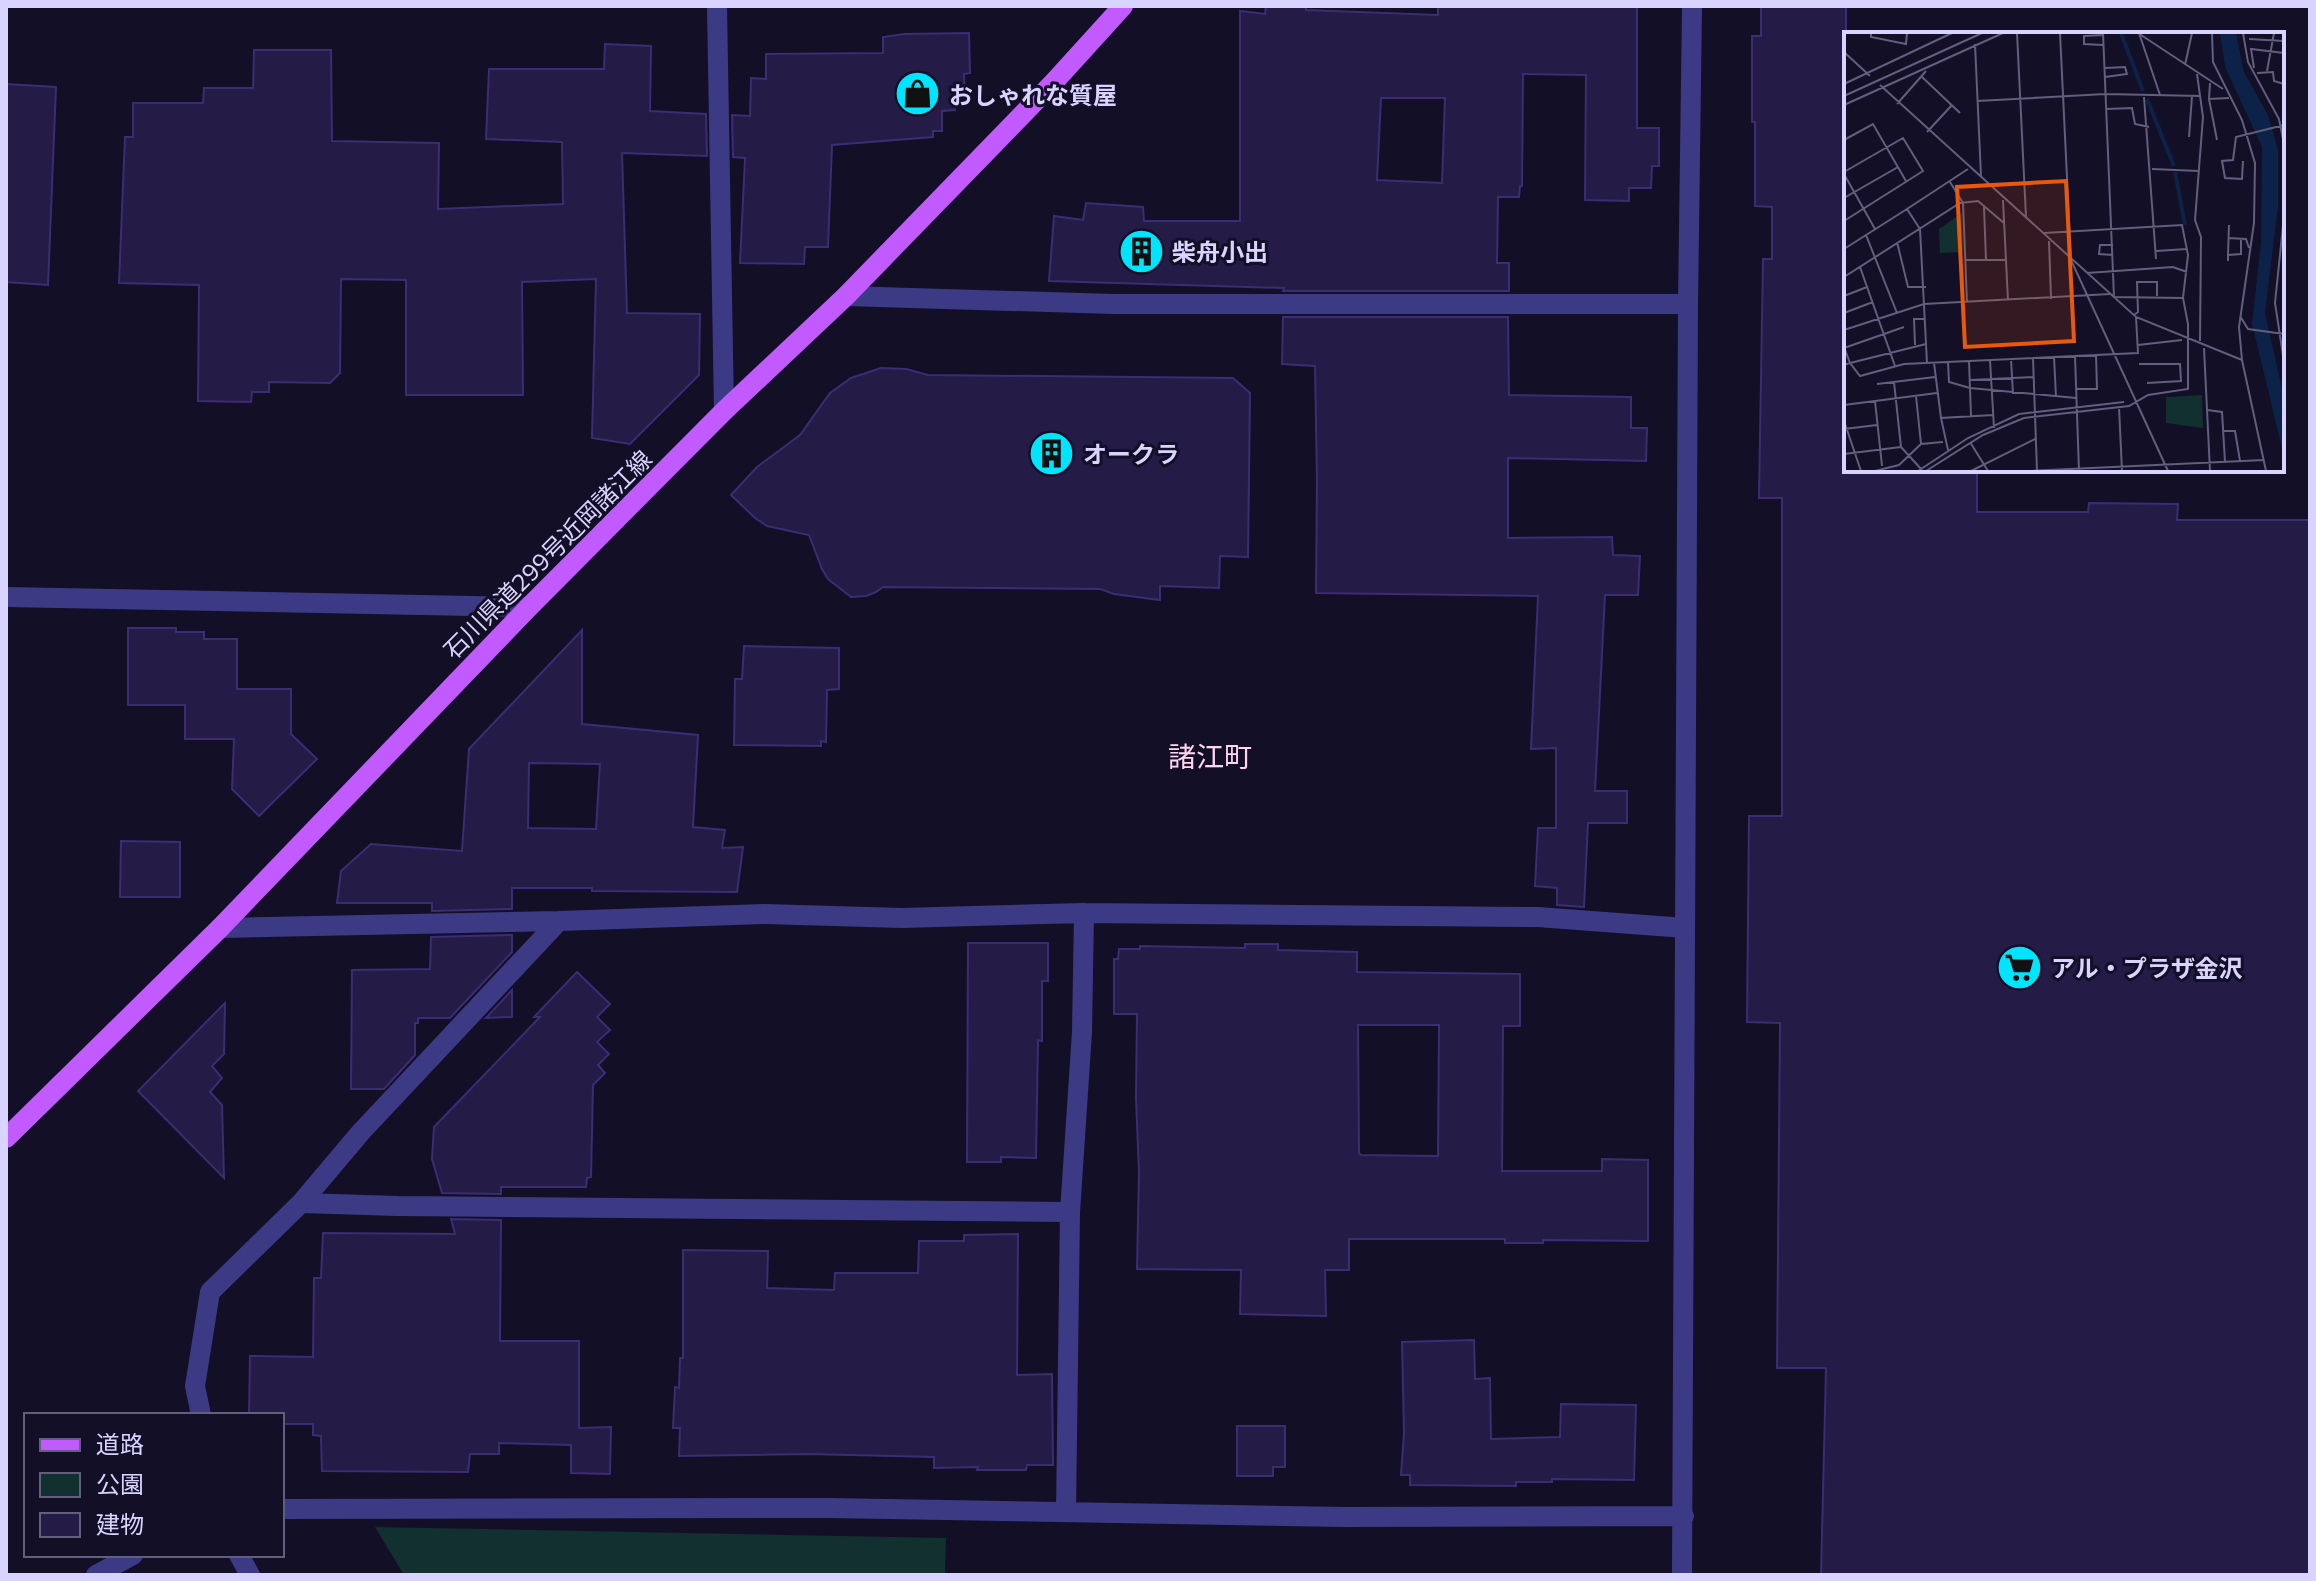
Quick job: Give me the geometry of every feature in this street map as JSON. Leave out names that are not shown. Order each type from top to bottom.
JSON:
[{"type":"main road","name":"石川県道299号近岡諸江線","points":[[6,1138],[220,928],[529,607],[724,411],[846,296],[1054,82],[1123,6]]},
{"type":"street","points":[[717,6],[724,411]]},
{"type":"street","points":[[1682,1575],[1692,6]]},
{"type":"street","points":[[846,296],[1129,305],[1688,304]]},
{"type":"street","points":[[6,597],[529,607]]},
{"type":"street","points":[[220,928],[765,914],[902,918],[1084,913],[1538,917],[1685,928]]},
{"type":"street","points":[[1066,1512],[1070,1212],[1082,1032],[1084,913]]},
{"type":"street","points":[[201,1413],[195,1386],[210,1292],[301,1203],[361,1132],[559,921]]},
{"type":"street","points":[[301,1203],[429,1207],[1070,1212]]},
{"type":"street","points":[[284,1509],[829,1508],[1345,1517],[1684,1516]]},
{"type":"street","points":[[96,1575],[129,1557]]},
{"type":"street","points":[[240,1557],[250,1575]]},
{"type":"green space","points":[[375,1527],[946,1538],[945,1575],[404,1575]]},
{"type":"building","points":[[1266,6],[1438,15],[1438,6],[1637,6],[1637,128],[1659,128],[1659,166],[1652,166],[1651,188],[1629,188],[1629,201],[1585,200],[1586,75],[1523,74],[1522,186],[1519,197],[1498,197],[1497,263],[1509,263],[1509,291],[1283,291],[1284,288],[1049,281],[1054,216],[1083,220],[1086,203],[1143,207],[1144,221],[1240,221],[1240,11],[1265,14]],"holes":[[[1381,98],[1445,98],[1442,183],[1377,180]]]},
{"type":"building","name":"アル・プラザ金沢","points":[[1761,6],[1846,6],[1844,472],[1977,472],[1977,512],[2088,512],[2089,503],[2178,504],[2177,520],[2310,520],[2310,1575],[1821,1575],[1826,1368],[1777,1368],[1780,1023],[1747,1022],[1749,816],[1782,816],[1782,498],[1759,498],[1763,259],[1772,259],[1772,207],[1755,206],[1752,36],[1761,36]]},
{"type":"building","points":[[969,33],[970,73],[964,74],[965,106],[942,111],[942,131],[933,131],[933,137],[832,145],[828,247],[805,247],[804,264],[740,263],[745,158],[733,157],[732,115],[750,116],[751,78],[766,79],[766,54],[883,53],[883,37]]},
{"type":"building","points":[[605,44],[651,46],[650,111],[706,114],[707,156],[622,153],[627,313],[700,314],[699,375],[630,444],[592,438],[596,279],[522,282],[523,395],[406,395],[406,280],[341,279],[340,373],[330,383],[269,382],[269,392],[252,392],[251,402],[198,401],[199,285],[119,283],[125,137],[133,137],[133,103],[203,103],[204,88],[253,88],[254,50],[331,50],[332,141],[439,143],[438,209],[563,204],[562,142],[486,139],[489,69],[604,69]]},
{"type":"building","points":[[6,84],[56,87],[48,285],[6,282]]},
{"type":"building","points":[[1283,317],[1508,317],[1509,395],[1631,397],[1631,428],[1647,428],[1646,461],[1508,458],[1508,538],[1612,537],[1613,555],[1640,556],[1638,595],[1605,595],[1595,791],[1627,791],[1627,823],[1588,823],[1584,907],[1557,905],[1557,888],[1535,886],[1538,828],[1556,828],[1556,748],[1531,749],[1538,596],[1316,593],[1315,366],[1282,364]]},
{"type":"building","points":[[881,368],[906,369],[928,375],[1233,378],[1250,393],[1248,557],[1220,556],[1219,588],[1160,586],[1160,600],[1100,589],[883,587],[866,596],[851,597],[828,579],[809,535],[767,526],[731,495],[757,467],[800,435],[830,393],[851,378]]},
{"type":"building","points":[[128,628],[176,628],[176,632],[204,632],[204,639],[237,639],[237,689],[291,689],[291,734],[317,759],[259,816],[232,789],[234,739],[185,739],[185,705],[128,705]]},
{"type":"building","points":[[582,630],[582,724],[698,735],[693,827],[725,830],[722,848],[743,847],[737,892],[512,888],[512,909],[432,911],[432,903],[337,903],[341,871],[371,844],[462,851],[469,749]],"holes":[[[529,763],[600,764],[596,829],[528,828]]]},
{"type":"building","points":[[744,646],[839,648],[839,689],[827,690],[826,742],[821,741],[821,746],[734,745],[735,679],[742,679]]},
{"type":"building","points":[[121,841],[180,842],[180,897],[120,897]]},
{"type":"building","points":[[512,935],[512,952],[450,1018],[418,1018],[418,1023],[415,1023],[415,1055],[384,1089],[351,1089],[352,970],[430,969],[431,937]]},
{"type":"building","points":[[968,943],[1048,943],[1048,981],[1042,981],[1042,1041],[1038,1040],[1036,1158],[1001,1157],[1001,1162],[967,1162]]},
{"type":"building","points":[[1245,944],[1278,944],[1278,950],[1357,952],[1357,972],[1520,974],[1520,1026],[1503,1026],[1502,1171],[1602,1171],[1602,1159],[1648,1160],[1648,1241],[1543,1240],[1543,1243],[1505,1243],[1505,1239],[1349,1239],[1349,1270],[1325,1270],[1326,1316],[1240,1314],[1241,1270],[1137,1269],[1137,1014],[1114,1014],[1114,959],[1118,959],[1119,949],[1140,949],[1140,946],[1245,948]],"holes":[[[1358,1025],[1439,1025],[1438,1156],[1361,1155]]]},
{"type":"building","points":[[577,972],[610,1004],[597,1017],[610,1030],[597,1042],[609,1054],[598,1065],[605,1073],[593,1085],[591,1177],[587,1178],[586,1187],[501,1187],[501,1194],[442,1193],[432,1159],[434,1127],[540,1017],[534,1017]]},
{"type":"building","points":[[512,990],[512,1017],[486,1018]]},
{"type":"building","points":[[225,1003],[224,1054],[212,1066],[222,1078],[210,1092],[222,1105],[224,1178],[138,1091]]},
{"type":"building","points":[[451,1219],[501,1220],[500,1341],[579,1341],[579,1428],[611,1427],[610,1474],[571,1473],[571,1445],[499,1443],[499,1454],[470,1454],[468,1472],[322,1471],[321,1436],[313,1435],[313,1424],[284,1424],[284,1413],[249,1413],[250,1356],[313,1357],[314,1278],[321,1278],[323,1233],[455,1234]]},
{"type":"building","points":[[1018,1234],[1017,1375],[1052,1374],[1053,1465],[1027,1465],[1026,1470],[977,1470],[978,1467],[934,1468],[934,1457],[807,1454],[679,1456],[680,1428],[673,1428],[675,1387],[679,1388],[680,1358],[683,1358],[683,1250],[768,1251],[767,1288],[834,1290],[835,1273],[918,1273],[919,1241],[964,1241],[964,1235]]},
{"type":"building","points":[[1474,1340],[1475,1379],[1490,1378],[1491,1439],[1560,1437],[1561,1404],[1636,1405],[1634,1480],[1552,1479],[1552,1482],[1516,1482],[1516,1486],[1410,1485],[1410,1475],[1401,1475],[1404,1433],[1402,1342]]},
{"type":"building","points":[[1237,1426],[1285,1426],[1285,1467],[1273,1467],[1273,1476],[1237,1476]]},
{"type":"place","name":"おしゃれな質屋","points":[[918,94]]},
{"type":"place","name":"柴舟小出","points":[[1141,251]]},
{"type":"place","name":"オークラ","points":[[1052,453]]},
{"type":"place","name":"アル・プラザ金沢","points":[[2020,967]]},
{"type":"district","name":"諸江町","points":[[1210,756]]}]
